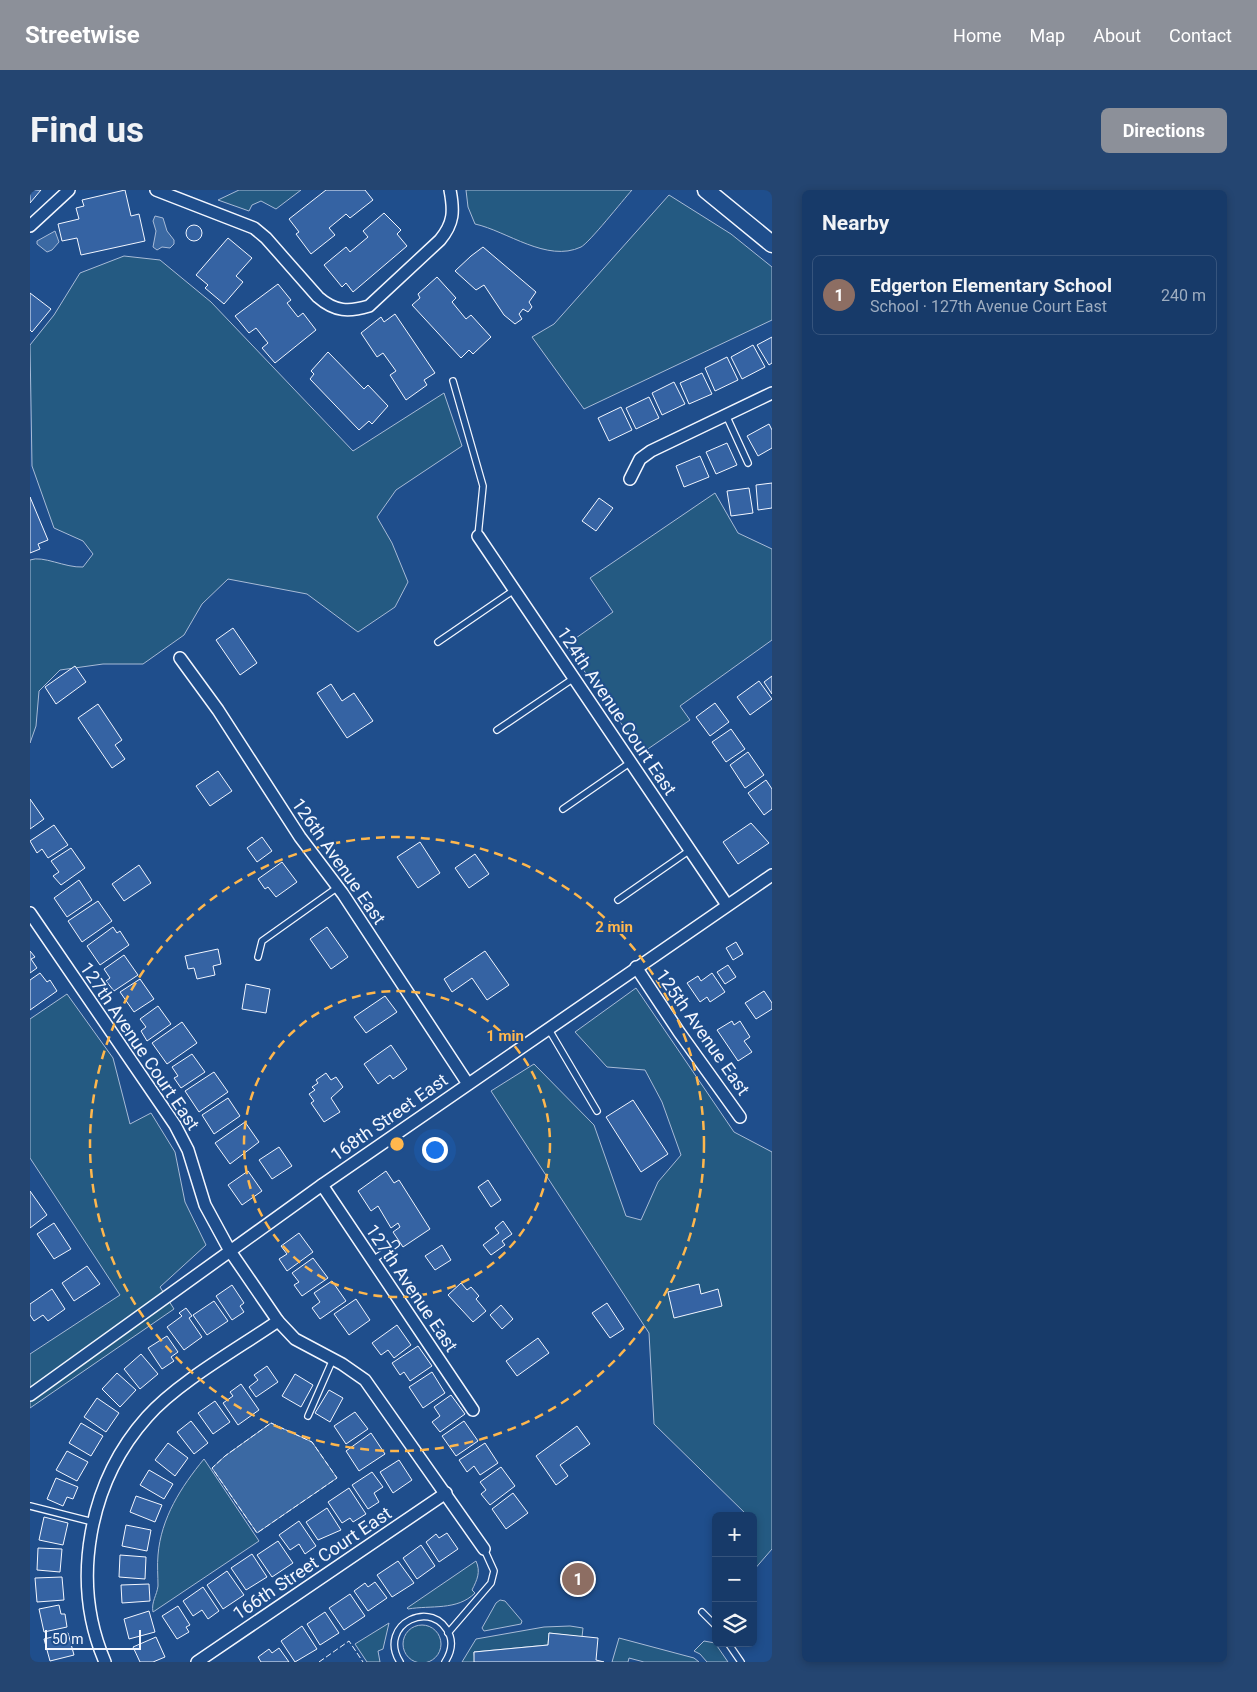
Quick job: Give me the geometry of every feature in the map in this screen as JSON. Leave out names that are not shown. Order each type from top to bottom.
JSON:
[{"type":"main road","points":[[706,190],[772,244]]},
{"type":"street","points":[[30,226],[69,190]]},
{"type":"street","points":[[156,190],[254,228],[266,238],[327,305],[341,311],[369,306],[440,240],[449,230],[454,217],[450,190]]},
{"type":"street","points":[[630,480],[640,459],[650,451],[772,393]]},
{"type":"street","name":"124th Avenue Court East","points":[[478,536],[727,905]]},
{"type":"street","name":"126th Avenue East","points":[[180,658],[218,710],[300,837],[338,887],[468,1084]]},
{"type":"street","name":"168th Street East","points":[[30,1395],[322,1185],[772,875]]},
{"type":"street","name":"127th Avenue Court East","points":[[30,913],[176,1125],[188,1150],[204,1205],[230,1252],[278,1321],[295,1339],[333,1359],[365,1380],[484,1549]]},
{"type":"street","name":"125th Avenue East","points":[[636,967],[679,1032],[740,1117]]},
{"type":"street","name":"127th Avenue East","points":[[322,1185],[473,1410]]},
{"type":"street","points":[[105,1662],[93,1620],[88,1545],[93,1522],[112,1467],[147,1416],[166,1399],[278,1321]]},
{"type":"street","name":"166th Street Court East","points":[[197,1662],[446,1493]]},
{"type":"lane","points":[[453,381],[483,486],[478,536]]},
{"type":"lane","points":[[726,414],[748,463]]},
{"type":"lane","points":[[438,642],[514,590]]},
{"type":"lane","points":[[497,730],[574,678]]},
{"type":"lane","points":[[562,809],[631,762]]},
{"type":"lane","points":[[618,900],[690,850]]},
{"type":"lane","points":[[258,957],[262,940],[338,887]]},
{"type":"lane","points":[[548,1028],[597,1111]]},
{"type":"lane","points":[[372,1260],[396,1244]]},
{"type":"lane","points":[[308,1416],[333,1359]]},
{"type":"lane","points":[[30,1506],[93,1522]]},
{"type":"lane","points":[[448,1632],[491,1583],[494,1571],[484,1549]]},
{"type":"lane","points":[[702,1612],[712,1622]]},
{"type":"lane","points":[[400,1662],[394,1650],[396,1635],[399,1628],[410,1619],[418,1616],[432,1618],[444,1626],[448,1632],[451,1647],[445,1662]]},
{"type":"lane","points":[[731,1647],[742,1662]]},
{"type":"shaded area","points":[[239,190],[301,190],[276,209],[261,201],[252,205],[249,211],[218,200]]},
{"type":"shaded area","points":[[466,190],[632,190],[585,244],[568,251],[555,251],[541,249],[475,224],[468,207]]},
{"type":"shaded area","points":[[669,195],[731,234],[772,267],[772,320],[584,409],[532,337],[554,324]]},
{"type":"shaded area","points":[[155,216],[163,218],[167,231],[174,240],[174,244],[170,248],[162,247],[157,250],[153,247],[156,231],[153,221]]},
{"type":"shaded area","points":[[55,231],[59,242],[52,250],[47,252],[37,244],[37,241]]},
{"type":"shaded area","points":[[124,256],[160,260],[211,302],[353,451],[444,393],[462,446],[396,490],[377,517],[392,543],[408,582],[395,607],[358,632],[307,594],[228,579],[202,604],[184,635],[143,664],[103,664],[60,670],[39,691],[36,726],[30,743],[30,560],[41,559],[69,566],[83,567],[93,554],[83,541],[54,528],[32,466],[30,345],[54,315],[80,273]]},
{"type":"shaded area","points":[[715,493],[738,533],[772,549],[772,640],[680,706],[690,720],[642,753],[566,645],[613,612],[590,578]]},
{"type":"shaded area","points":[[636,988],[734,1132],[772,1152],[772,1549],[757,1566],[757,1512],[744,1512],[654,1424],[649,1333],[491,1091],[534,1064],[594,1125],[626,1216],[641,1220],[658,1182],[681,1155],[662,1102],[645,1070],[607,1067],[575,1032]]},
{"type":"shaded area","points":[[67,994],[113,1058],[130,1124],[151,1113],[175,1152],[185,1202],[206,1245],[160,1287],[174,1309],[30,1408],[30,1354],[120,1295],[30,1158],[30,1019]]},
{"type":"shaded area","points":[[271,1423],[312,1442],[337,1478],[257,1533],[212,1468],[225,1456]]},
{"type":"shaded area","points":[[204,1459],[259,1541],[153,1612],[158,1586],[158,1555],[163,1528],[180,1492]]},
{"type":"shaded area","points":[[476,1561],[478,1572],[472,1590],[475,1593],[468,1599],[452,1605],[407,1608]]},
{"type":"shaded area","points":[[500,1600],[505,1601],[522,1621],[521,1624],[484,1631],[482,1628],[496,1603]]},
{"type":"shaded area","points":[[389,1623],[383,1649],[378,1651],[380,1662],[367,1662],[355,1644]]},
{"type":"shaded area","points":[[422,1625],[436,1630],[441,1644],[436,1658],[422,1663],[408,1658],[403,1644],[408,1630]]},
{"type":"shaded area","points":[[570,1626],[583,1628],[582,1637],[549,1633],[548,1645],[474,1652],[475,1662],[462,1662],[476,1639],[544,1627]]},
{"type":"shaded area","points":[[619,1638],[694,1658],[699,1662],[644,1662],[629,1658],[628,1662],[612,1662]]},
{"type":"shaded area","points":[[704,1641],[712,1642],[712,1647],[718,1647],[728,1662],[707,1662],[700,1654],[694,1651]]},
{"type":"building","points":[[30,190],[41,190],[30,203]]},
{"type":"building","points":[[125,190],[131,216],[139,214],[145,241],[81,255],[77,238],[62,241],[58,224],[79,219],[76,208],[84,206],[82,200]]},
{"type":"building","points":[[326,190],[365,190],[373,200],[350,218],[346,214],[329,228],[335,235],[311,254],[296,234],[299,232],[289,219]]},
{"type":"building","points":[[384,213],[401,230],[397,234],[407,246],[353,292],[346,283],[342,287],[324,265],[346,247],[350,252],[368,237],[363,231]]},
{"type":"building","points":[[191,225],[197,225],[202,230],[200,239],[191,241],[186,236],[186,230]]},
{"type":"building","points":[[228,238],[252,258],[236,276],[243,282],[224,304],[205,288],[208,285],[196,275]]},
{"type":"building","points":[[483,247],[536,292],[529,302],[532,307],[528,312],[523,309],[519,314],[522,319],[515,324],[504,315],[484,285],[476,290],[455,271]]},
{"type":"building","points":[[437,277],[456,298],[452,302],[466,319],[471,315],[491,337],[473,354],[469,350],[461,358],[412,305],[420,298],[418,294]]},
{"type":"building","points":[[278,284],[291,300],[287,303],[298,317],[303,313],[316,330],[275,363],[262,348],[268,343],[256,328],[249,333],[235,316]]},
{"type":"building","points":[[30,293],[51,309],[32,332],[30,330]]},
{"type":"building","points":[[395,314],[435,373],[424,380],[427,385],[406,400],[390,375],[396,371],[383,353],[377,357],[361,333],[381,317],[384,322]]},
{"type":"building","points":[[772,337],[772,363],[769,365],[757,345]]},
{"type":"building","points":[[753,345],[765,367],[742,379],[731,357]]},
{"type":"building","points":[[328,352],[364,389],[368,385],[388,406],[372,424],[369,421],[359,430],[310,379],[314,374],[311,371]]},
{"type":"building","points":[[727,357],[738,380],[715,391],[705,368]]},
{"type":"building","points":[[702,373],[712,394],[689,404],[680,383]]},
{"type":"building","points":[[674,382],[685,404],[662,415],[652,393]]},
{"type":"building","points":[[649,397],[659,418],[636,429],[626,408]]},
{"type":"building","points":[[621,407],[632,430],[609,441],[598,418]]},
{"type":"building","points":[[769,424],[772,430],[772,448],[758,456],[747,436]]},
{"type":"building","points":[[727,443],[737,465],[716,474],[706,452]]},
{"type":"building","points":[[700,456],[709,477],[684,487],[676,466]]},
{"type":"building","points":[[772,483],[772,508],[758,510],[756,485]]},
{"type":"building","points":[[749,488],[753,513],[731,516],[727,491]]},
{"type":"building","points":[[30,497],[48,540],[38,544],[40,549],[30,553]]},
{"type":"building","points":[[599,498],[613,508],[596,531],[582,521]]},
{"type":"building","points":[[233,628],[257,663],[240,675],[216,640]]},
{"type":"building","points":[[75,666],[86,682],[56,704],[45,687]]},
{"type":"building","points":[[772,676],[772,694],[764,682]]},
{"type":"building","points":[[759,681],[772,699],[750,715],[737,697]]},
{"type":"building","points":[[331,684],[342,701],[354,693],[373,721],[347,738],[317,693]]},
{"type":"building","points":[[715,703],[729,722],[710,736],[696,717]]},
{"type":"building","points":[[98,704],[122,740],[115,745],[125,759],[112,768],[78,718]]},
{"type":"building","points":[[731,729],[745,749],[726,762],[712,742]]},
{"type":"building","points":[[748,752],[764,775],[745,788],[730,765]]},
{"type":"building","points":[[218,771],[232,791],[210,806],[196,786]]},
{"type":"building","points":[[766,780],[772,789],[772,809],[764,815],[748,793]]},
{"type":"building","points":[[30,799],[44,819],[30,829]]},
{"type":"building","points":[[751,823],[769,843],[738,864],[723,842]]},
{"type":"building","points":[[54,825],[68,845],[48,858],[42,849],[37,853],[30,841]]},
{"type":"building","points":[[262,837],[272,851],[257,862],[247,848]]},
{"type":"building","points":[[420,842],[440,873],[418,888],[397,857]]},
{"type":"building","points":[[71,848],[85,868],[61,885],[53,876],[59,872],[51,861]]},
{"type":"building","points":[[475,854],[489,874],[469,888],[455,868]]},
{"type":"building","points":[[282,862],[297,882],[276,897],[268,887],[265,889],[258,879]]},
{"type":"building","points":[[139,865],[151,883],[124,901],[112,884]]},
{"type":"building","points":[[79,880],[92,900],[67,917],[54,898]]},
{"type":"building","points":[[98,901],[112,921],[82,942],[68,921]]},
{"type":"building","points":[[113,927],[117,933],[120,931],[129,945],[100,965],[87,946]]},
{"type":"building","points":[[327,927],[348,957],[331,969],[310,939]]},
{"type":"building","points":[[736,942],[743,954],[733,960],[726,948]]},
{"type":"building","points":[[218,949],[221,964],[213,966],[215,975],[197,979],[194,968],[188,969],[185,956]]},
{"type":"building","points":[[30,951],[35,957],[31,959],[37,968],[30,973]]},
{"type":"building","points":[[485,951],[509,985],[487,1000],[472,978],[452,992],[444,979]]},
{"type":"building","points":[[124,955],[138,975],[114,991],[106,981],[110,978],[104,969]]},
{"type":"building","points":[[728,965],[736,977],[725,984],[717,972]]},
{"type":"building","points":[[40,973],[47,982],[50,980],[57,991],[30,1010],[30,980]]},
{"type":"building","points":[[712,973],[725,992],[710,1002],[707,997],[700,1002],[687,983],[698,976],[701,981]]},
{"type":"building","points":[[140,979],[154,999],[134,1012],[120,992]]},
{"type":"building","points":[[246,984],[270,989],[266,1013],[242,1009]]},
{"type":"building","points":[[764,991],[772,1003],[772,1009],[756,1019],[745,1003]]},
{"type":"building","points":[[385,996],[397,1012],[366,1033],[354,1017]]},
{"type":"building","points":[[158,1006],[171,1024],[147,1041],[141,1031],[146,1027],[140,1019]]},
{"type":"building","points":[[732,1021],[734,1025],[740,1021],[750,1037],[744,1041],[752,1052],[738,1061],[717,1030]]},
{"type":"building","points":[[182,1022],[197,1043],[167,1064],[152,1043]]},
{"type":"building","points":[[391,1045],[407,1069],[393,1079],[390,1075],[378,1084],[364,1064]]},
{"type":"building","points":[[192,1054],[205,1072],[181,1088],[174,1078],[178,1076],[172,1067]]},
{"type":"building","points":[[214,1072],[228,1092],[199,1112],[185,1091]]},
{"type":"building","points":[[326,1073],[331,1080],[336,1077],[343,1087],[331,1098],[340,1112],[324,1122],[311,1103],[314,1101],[309,1094],[315,1090],[312,1087],[318,1083],[316,1080]]},
{"type":"building","points":[[228,1098],[240,1116],[214,1134],[202,1115]]},
{"type":"building","points":[[633,1100],[668,1154],[641,1172],[606,1117]]},
{"type":"building","points":[[245,1122],[259,1142],[230,1164],[215,1143]]},
{"type":"building","points":[[279,1147],[292,1166],[272,1179],[259,1160]]},
{"type":"building","points":[[248,1171],[262,1191],[242,1205],[228,1185]]},
{"type":"building","points":[[386,1171],[394,1183],[399,1180],[430,1229],[403,1247],[393,1232],[400,1227],[398,1223],[391,1228],[378,1206],[371,1211],[358,1191]]},
{"type":"building","points":[[488,1180],[501,1200],[491,1207],[478,1187]]},
{"type":"building","points":[[30,1191],[47,1215],[30,1228]]},
{"type":"building","points":[[503,1221],[512,1234],[502,1241],[505,1245],[491,1255],[483,1245],[499,1233],[495,1228]]},
{"type":"building","points":[[54,1223],[71,1249],[54,1259],[37,1234]]},
{"type":"building","points":[[299,1233],[313,1252],[287,1271],[279,1259],[287,1254],[281,1246]]},
{"type":"building","points":[[442,1245],[451,1260],[435,1270],[425,1256]]},
{"type":"building","points":[[313,1258],[328,1278],[302,1296],[294,1285],[299,1282],[292,1273]]},
{"type":"building","points":[[87,1266],[100,1284],[74,1301],[62,1283]]},
{"type":"building","points":[[332,1281],[346,1301],[320,1319],[312,1308],[320,1302],[314,1293]]},
{"type":"building","points":[[461,1283],[467,1290],[471,1287],[479,1296],[476,1299],[486,1311],[473,1322],[448,1295]]},
{"type":"building","points":[[699,1284],[701,1294],[718,1289],[722,1306],[674,1318],[668,1292]]},
{"type":"building","points":[[232,1285],[244,1303],[240,1306],[244,1312],[232,1320],[216,1296]]},
{"type":"building","points":[[52,1289],[65,1309],[48,1321],[43,1315],[34,1321],[30,1315],[30,1304]]},
{"type":"building","points":[[356,1299],[370,1320],[349,1335],[334,1314]]},
{"type":"building","points":[[214,1301],[228,1321],[207,1335],[193,1315]]},
{"type":"building","points":[[607,1303],[624,1329],[610,1338],[592,1313]]},
{"type":"building","points":[[501,1305],[513,1319],[502,1329],[490,1315]]},
{"type":"building","points":[[186,1308],[192,1316],[189,1318],[202,1337],[184,1350],[167,1327],[182,1316],[179,1313]]},
{"type":"building","points":[[397,1325],[411,1345],[394,1358],[388,1350],[381,1355],[372,1343]]},
{"type":"building","points":[[167,1336],[178,1352],[171,1357],[174,1361],[162,1369],[148,1348]]},
{"type":"building","points":[[538,1338],[549,1353],[517,1376],[506,1361]]},
{"type":"building","points":[[418,1346],[432,1366],[410,1381],[404,1372],[400,1375],[392,1363]]},
{"type":"building","points":[[141,1354],[158,1374],[140,1389],[124,1369]]},
{"type":"building","points":[[267,1366],[278,1382],[256,1397],[249,1387],[258,1380],[254,1375]]},
{"type":"building","points":[[432,1372],[445,1393],[423,1408],[409,1387]]},
{"type":"building","points":[[117,1373],[136,1390],[120,1407],[102,1389]]},
{"type":"building","points":[[295,1374],[313,1385],[301,1407],[282,1396]]},
{"type":"building","points":[[241,1384],[259,1410],[238,1425],[223,1403],[233,1396],[230,1392]]},
{"type":"building","points":[[329,1390],[343,1398],[330,1422],[315,1413]]},
{"type":"building","points":[[451,1395],[465,1414],[440,1432],[432,1422],[440,1416],[434,1407]]},
{"type":"building","points":[[97,1398],[119,1413],[106,1432],[84,1417]]},
{"type":"building","points":[[215,1401],[230,1422],[213,1434],[198,1413]]},
{"type":"building","points":[[355,1412],[368,1429],[346,1444],[334,1426]]},
{"type":"building","points":[[191,1421],[208,1443],[194,1454],[177,1432]]},
{"type":"building","points":[[464,1421],[478,1441],[456,1456],[442,1436]]},
{"type":"building","points":[[81,1423],[103,1436],[91,1456],[69,1443]]},
{"type":"building","points":[[577,1426],[590,1444],[560,1465],[568,1476],[556,1485],[536,1456]]},
{"type":"building","points":[[371,1433],[385,1454],[359,1471],[346,1451]]},
{"type":"building","points":[[168,1443],[188,1458],[175,1476],[155,1460]]},
{"type":"building","points":[[485,1443],[498,1463],[480,1475],[474,1466],[467,1472],[459,1460]]},
{"type":"building","points":[[67,1451],[88,1462],[77,1481],[56,1470]]},
{"type":"building","points":[[399,1460],[412,1480],[393,1493],[380,1472]]},
{"type":"building","points":[[501,1467],[515,1486],[490,1505],[481,1494],[486,1490],[480,1482]]},
{"type":"building","points":[[149,1470],[173,1484],[164,1499],[140,1485]]},
{"type":"building","points":[[372,1472],[383,1487],[374,1493],[379,1502],[368,1509],[352,1485]]},
{"type":"building","points":[[56,1478],[78,1487],[73,1499],[67,1497],[63,1506],[47,1499]]},
{"type":"building","points":[[349,1488],[366,1514],[353,1522],[350,1518],[342,1523],[328,1502]]},
{"type":"building","points":[[513,1493],[528,1513],[506,1529],[492,1509]]},
{"type":"building","points":[[136,1496],[162,1505],[155,1522],[130,1512]]},
{"type":"building","points":[[327,1508],[341,1530],[318,1540],[306,1522]]},
{"type":"building","points":[[44,1517],[68,1523],[63,1545],[39,1540]]},
{"type":"building","points":[[299,1521],[316,1546],[305,1554],[299,1544],[290,1550],[279,1535]]},
{"type":"building","points":[[126,1525],[151,1530],[147,1551],[122,1546]]},
{"type":"building","points":[[447,1533],[458,1549],[439,1562],[426,1542],[436,1534],[439,1538]]},
{"type":"building","points":[[278,1541],[293,1563],[272,1577],[257,1555]]},
{"type":"building","points":[[421,1545],[435,1566],[417,1579],[403,1558]]},
{"type":"building","points":[[38,1548],[62,1549],[60,1572],[37,1570]]},
{"type":"building","points":[[252,1554],[267,1577],[246,1590],[231,1568]]},
{"type":"building","points":[[120,1555],[146,1557],[145,1579],[119,1577]]},
{"type":"building","points":[[398,1561],[414,1583],[392,1597],[377,1575]]},
{"type":"building","points":[[227,1571],[244,1595],[223,1609],[207,1585]]},
{"type":"building","points":[[62,1577],[64,1600],[37,1602],[35,1578]]},
{"type":"building","points":[[375,1582],[387,1598],[368,1611],[354,1591],[365,1583],[368,1587]]},
{"type":"building","points":[[149,1584],[150,1601],[122,1603],[121,1585]]},
{"type":"building","points":[[203,1587],[219,1611],[208,1619],[202,1610],[193,1616],[183,1601]]},
{"type":"building","points":[[350,1594],[365,1616],[344,1630],[329,1608]]},
{"type":"building","points":[[59,1605],[61,1614],[65,1614],[67,1627],[44,1632],[39,1609]]},
{"type":"building","points":[[178,1606],[190,1625],[186,1627],[189,1632],[177,1639],[162,1616]]},
{"type":"building","points":[[149,1611],[155,1632],[129,1639],[124,1619]]},
{"type":"building","points":[[325,1612],[339,1633],[320,1645],[307,1624]]},
{"type":"building","points":[[302,1626],[317,1649],[295,1662],[281,1641]]},
{"type":"building","points":[[68,1633],[74,1655],[50,1661],[44,1639]]},
{"type":"building","points":[[549,1633],[598,1638],[596,1660],[604,1662],[474,1662],[474,1652],[548,1645]]},
{"type":"building","points":[[156,1637],[165,1657],[153,1662],[140,1662],[133,1647]]},
{"type":"building","points":[[279,1648],[289,1662],[261,1662],[258,1657],[269,1649],[272,1653]]},
{"type":"fence","points":[[271,1423],[312,1442],[337,1478],[257,1533],[212,1468],[225,1456],[271,1423]]},
{"type":"fence","points":[[319,1662],[349,1641],[363,1662]]},
{"type":"place","name":"Edgerton Elementary School","points":[[578,1579]]}]
